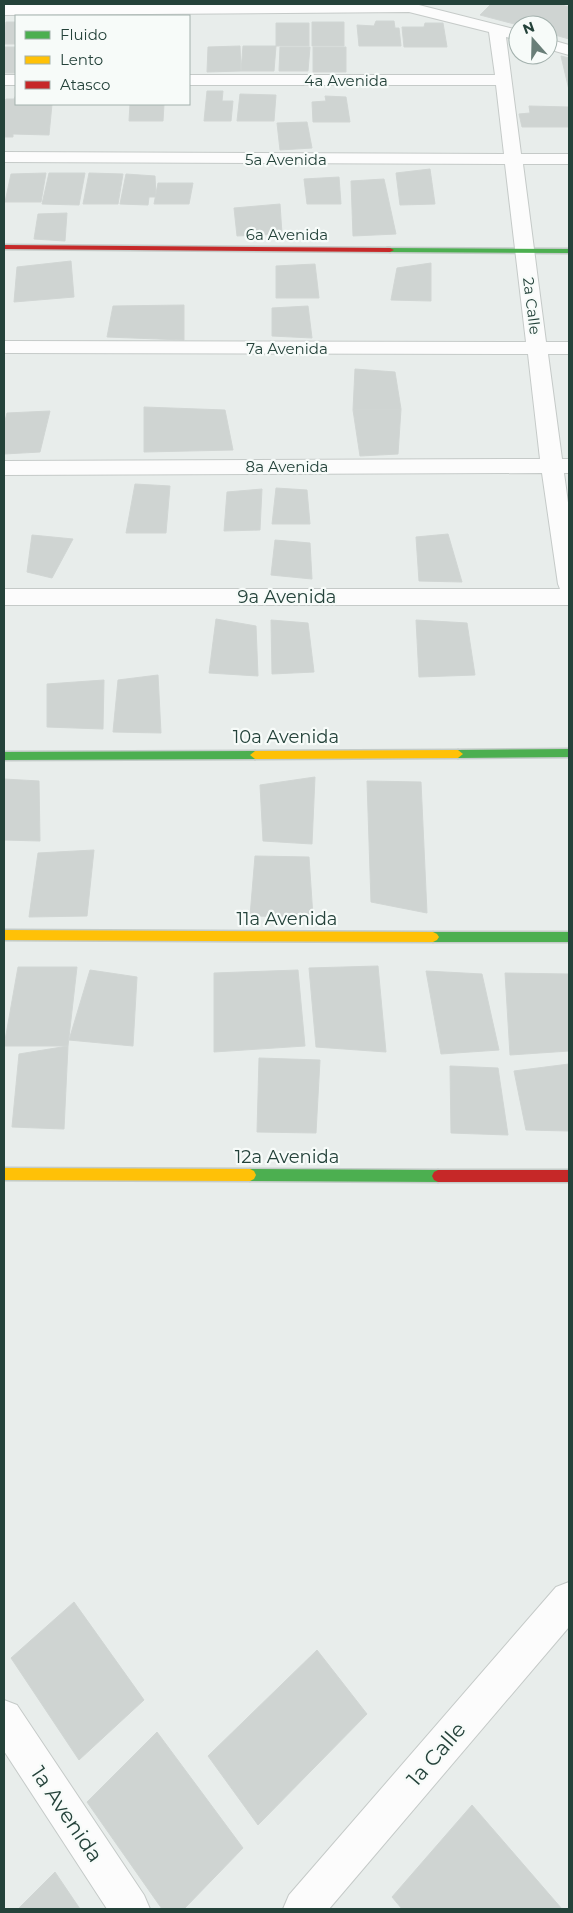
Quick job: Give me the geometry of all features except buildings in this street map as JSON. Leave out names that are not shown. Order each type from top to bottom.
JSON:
[{"type":"street","points":[[4,10],[404,5],[508,32]]},
{"type":"street","name":"2a Calle","points":[[497,29],[538,348],[561,466],[569,584]]},
{"type":"street","name":"4a Avenida","points":[[190,80],[503,80]]},
{"type":"street","name":"5a Avenida","points":[[4,158],[569,160]]},
{"type":"street","name":"6a Avenida","points":[[4,248],[569,250]]},
{"type":"street","name":"7a Avenida","points":[[4,347],[569,348]]},
{"type":"street","name":"8a Avenida","points":[[4,468],[561,466]]},
{"type":"street","name":"9a Avenida","points":[[4,597],[569,597]]},
{"type":"street","name":"10a Avenida","points":[[4,756],[569,753]]},
{"type":"street","name":"11a Avenida","points":[[4,935],[569,938]]},
{"type":"street","name":"12a Avenida","points":[[4,1174],[569,1176]]},
{"type":"street","name":"1a Calle","points":[[303,1909],[569,1600]]},
{"type":"street","name":"1a Avenida","points":[[4,1718],[130,1909]]},
{"type":"traffic: fast","points":[[390,250],[569,251]]},
{"type":"traffic: fast","points":[[458,754],[569,753]]},
{"type":"traffic: fast","points":[[4,756],[255,755]]},
{"type":"traffic: fast","points":[[433,937],[569,937]]},
{"type":"traffic: fast","points":[[250,1175],[438,1176]]},
{"type":"traffic: slow","points":[[255,755],[458,754]]},
{"type":"traffic: slow","points":[[4,935],[433,937]]},
{"type":"traffic: slow","points":[[4,1174],[250,1175]]},
{"type":"traffic: jam","points":[[4,247],[390,250]]},
{"type":"traffic: jam","points":[[438,1176],[569,1176]]}]
